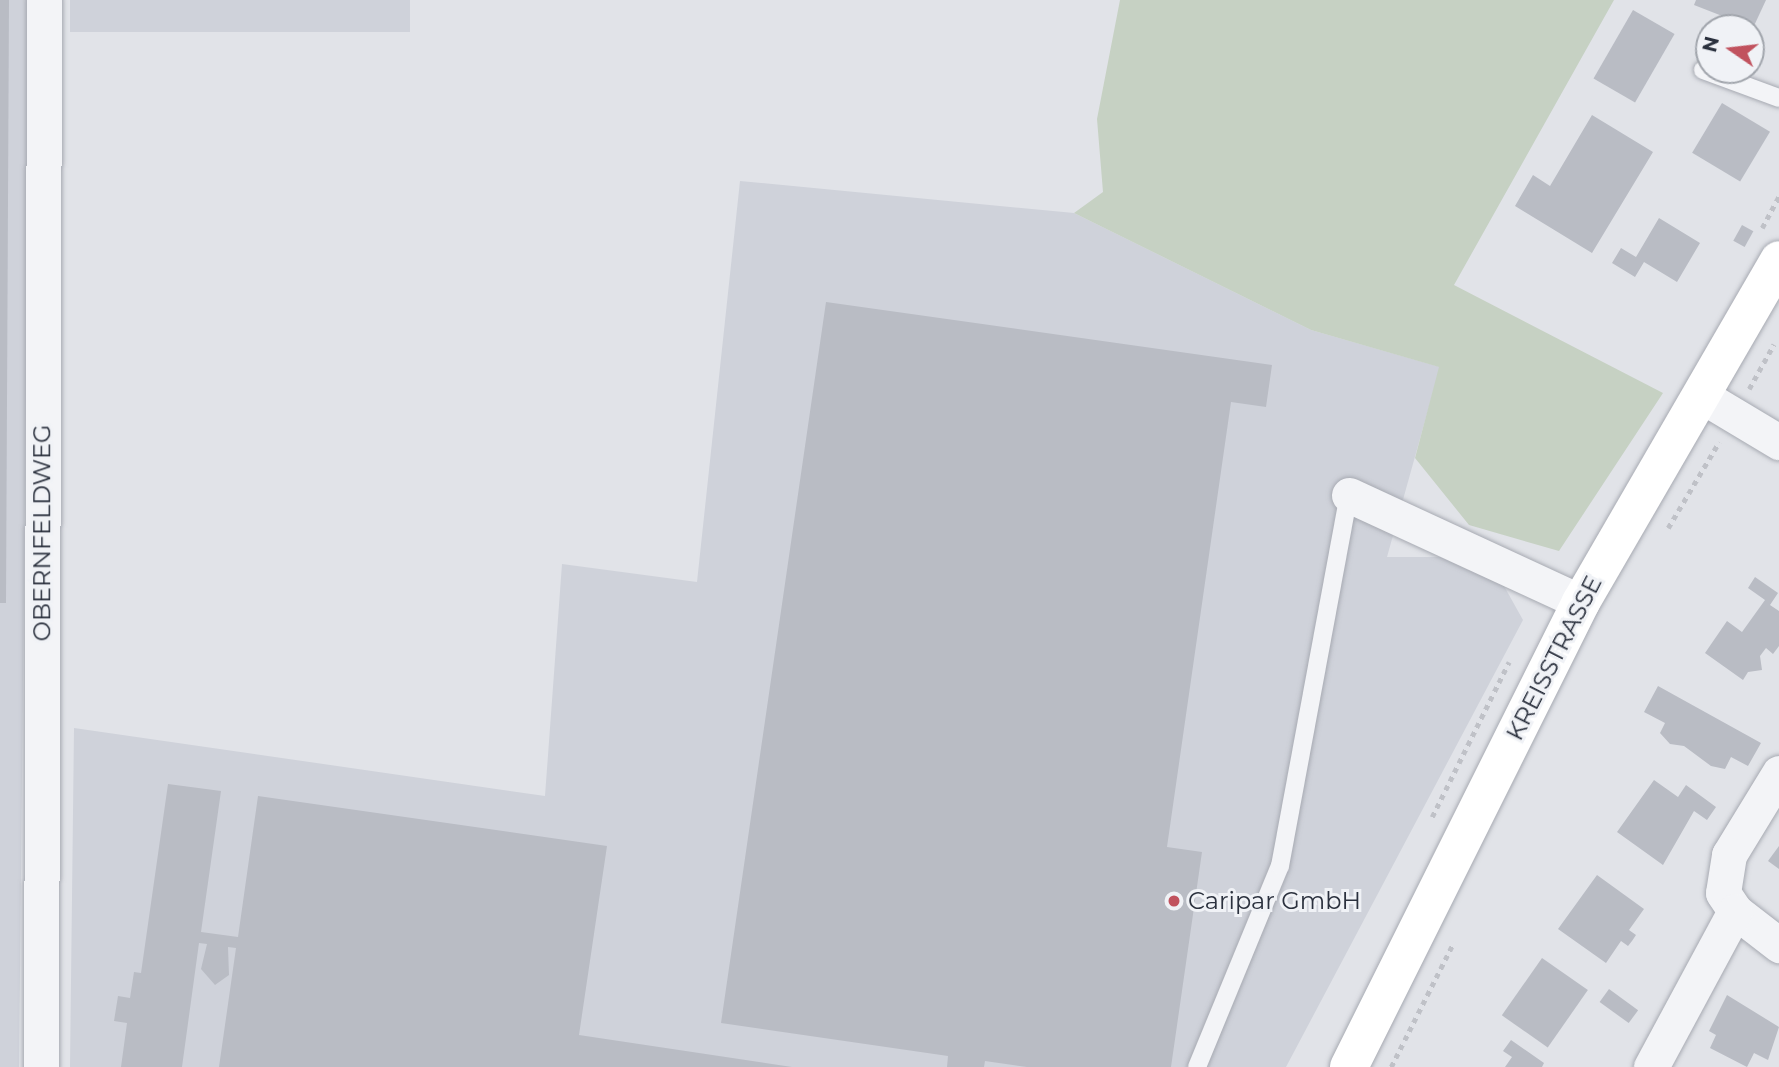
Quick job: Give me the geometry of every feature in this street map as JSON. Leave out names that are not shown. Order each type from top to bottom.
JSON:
[{"type":"main road","name":"KREISSTRASSE","points":[[1349,1067],[1581,602],[1779,260]]},
{"type":"street","name":"OBERNFELDWEG","points":[[41,1067],[44,0]]},
{"type":"street","points":[[1702,396],[1779,442]]},
{"type":"street","points":[[1349,495],[1581,602]]},
{"type":"street","points":[[1779,773],[1729,855],[1723,893],[1735,911],[1779,944]]},
{"type":"street","points":[[1651,1067],[1735,911]]},
{"type":"lane","points":[[1741,84],[1779,98]]},
{"type":"lane","points":[[1197,1067],[1280,866],[1349,495]]},
{"type":"path","points":[[1664,534],[1779,335]]},
{"type":"path","points":[[1391,1067],[1460,929]]},
{"type":"shaded area","points":[[0,0],[30,0],[19,1067],[0,1067]]},
{"type":"shaded area","points":[[70,0],[410,0],[410,32],[70,32]]},
{"type":"shaded area","points":[[740,181],[1074,213],[1311,330],[1440,367],[1387,557],[1440,557],[1504,586],[1523,620],[1286,1067],[70,1067],[74,728],[545,796],[562,564],[697,582]]},
{"type":"green space","points":[[1120,0],[1614,0],[1454,285],[1663,393],[1559,551],[1469,525],[1415,458],[1439,367],[1311,330],[1074,213],[1103,192],[1097,119]]},
{"type":"building","points":[[0,0],[9,0],[6,603],[0,603]]},
{"type":"building","points":[[1696,0],[1766,0],[1760,14],[1717,14],[1694,5]]},
{"type":"building","points":[[1633,10],[1675,34],[1635,102],[1594,78]]},
{"type":"building","points":[[1722,103],[1770,132],[1740,182],[1692,153]]},
{"type":"building","points":[[1592,115],[1653,152],[1592,253],[1515,206],[1533,175],[1550,186]]},
{"type":"building","points":[[1659,218],[1700,243],[1677,282],[1644,262],[1635,277],[1612,263],[1621,248],[1636,257]]},
{"type":"building","points":[[1742,225],[1753,231],[1745,247],[1733,241]]},
{"type":"building","points":[[826,302],[1272,365],[1266,407],[1231,402],[1167,847],[1202,852],[1171,1067],[1027,1067],[985,1061],[984,1067],[947,1067],[948,1056],[721,1023]]},
{"type":"building","points":[[1755,577],[1778,593],[1770,605],[1779,611],[1779,646],[1773,654],[1766,648],[1760,656],[1762,670],[1748,672],[1743,680],[1705,653],[1727,621],[1742,632],[1765,600],[1748,588]]},
{"type":"building","points":[[1658,686],[1761,743],[1748,766],[1731,757],[1725,769],[1711,766],[1684,746],[1670,744],[1660,733],[1665,723],[1644,712]]},
{"type":"building","points":[[1654,780],[1678,797],[1686,785],[1716,807],[1707,820],[1694,811],[1663,865],[1617,832]]},
{"type":"building","points":[[168,784],[221,791],[201,932],[238,937],[258,796],[607,846],[579,1035],[792,1067],[219,1067],[236,948],[228,947],[229,975],[215,985],[201,969],[207,944],[199,943],[182,1067],[121,1067],[127,1023],[114,1021],[118,996],[130,998],[134,972],[141,973]]},
{"type":"building","points":[[1779,846],[1779,869],[1768,861]]},
{"type":"building","points":[[1597,875],[1644,909],[1629,930],[1636,935],[1632,941],[1628,946],[1621,941],[1606,963],[1558,929]]},
{"type":"building","points":[[1542,958],[1588,990],[1548,1047],[1502,1015]]},
{"type":"building","points":[[1609,989],[1638,1010],[1629,1023],[1600,1002]]},
{"type":"building","points":[[1727,995],[1779,1027],[1768,1060],[1754,1053],[1747,1067],[1710,1048],[1716,1035],[1709,1031]]},
{"type":"building","points":[[1511,1040],[1544,1063],[1542,1067],[1505,1067],[1512,1057],[1503,1051]]},
{"type":"place","name":"Caripar GmbH","points":[[1174,901]]}]
